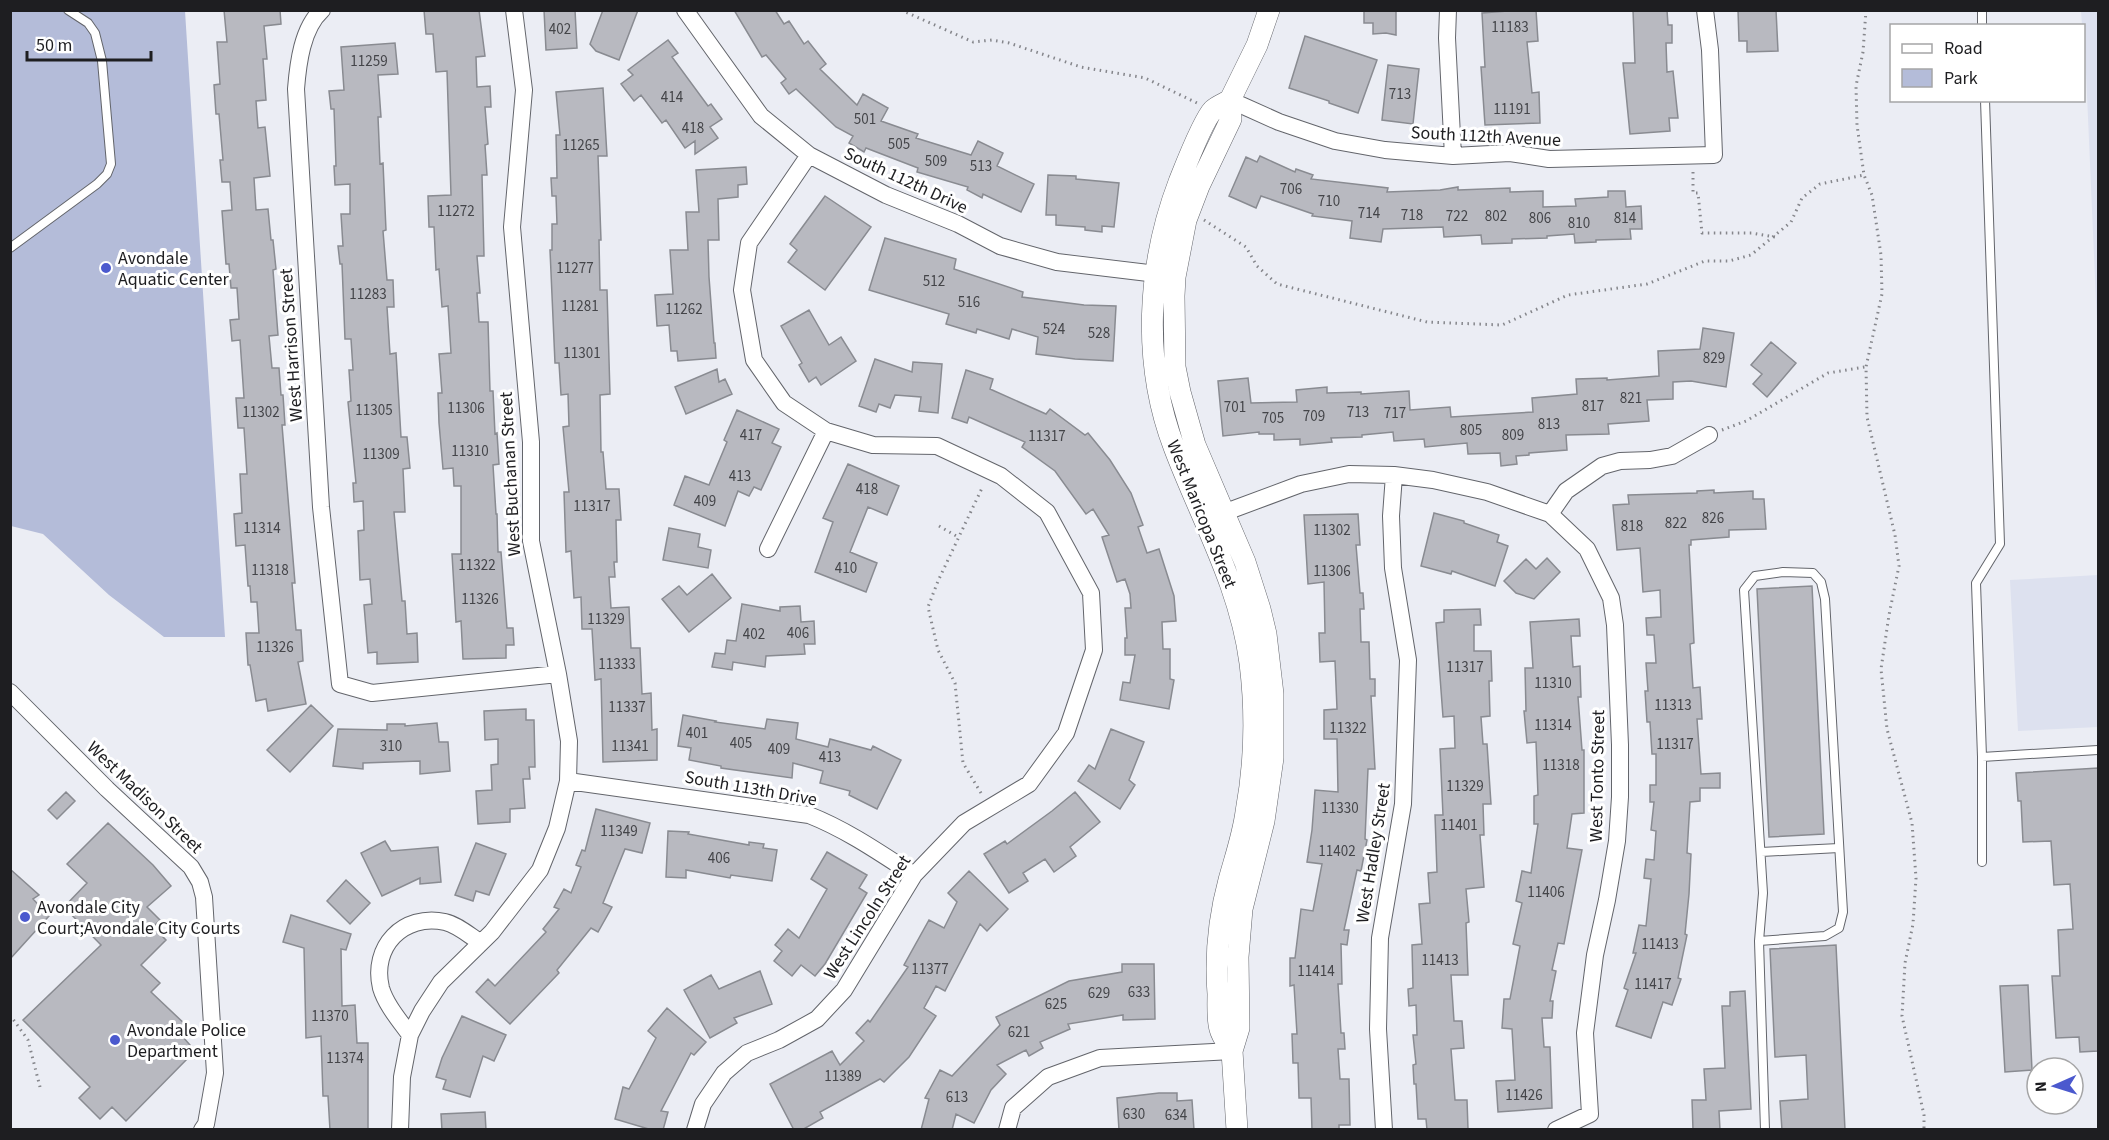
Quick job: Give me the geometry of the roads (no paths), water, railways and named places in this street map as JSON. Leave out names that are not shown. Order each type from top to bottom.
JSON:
[{"type":"street","name":"West Harrison Street","points":[[322,10],[314,17],[298,58],[296,89],[321,507],[339,684],[372,693],[558,674]]},
{"type":"street","name":"West Buchanan Street","points":[[399,1130],[402,1077],[410,1035],[441,982],[481,943],[540,870],[556,828],[568,781],[569,741],[531,541],[531,442],[512,227],[524,90],[514,10]]},
{"type":"street","name":"South 112th Drive","points":[[685,10],[761,116],[809,155],[886,195],[958,224],[1000,246],[1057,262],[1165,275]]},
{"type":"street","name":"West Maricopa Street","points":[[1237,1130],[1232,1051],[1239,1028],[1238,957],[1242,909],[1264,821],[1273,758],[1273,714],[1269,661],[1260,609],[1245,562],[1214,516],[1180,392],[1161,243],[1176,190],[1197,140],[1257,45],[1269,10]]},
{"type":"street","points":[[1448,10],[1447,38],[1453,156]]},
{"type":"street","name":"South 112th Avenue","points":[[1221,105],[1335,141],[1385,150],[1453,156],[1510,153],[1549,159],[1714,155],[1710,50],[1705,10]]},
{"type":"street","name":"West Maricopa Street","points":[[1165,275],[1211,159],[1231,119],[1221,105]]},
{"type":"street","name":"West Lincoln Street","points":[[695,1130],[703,1104],[724,1073],[747,1053],[779,1040],[818,1019],[844,990],[914,875],[964,823],[1029,784],[1066,733],[1094,650],[1091,593],[1047,512],[1001,476],[938,446],[873,445],[826,431],[783,403],[754,360],[742,290],[749,243],[809,155]]},
{"type":"street","points":[[768,549],[826,431]]},
{"type":"street","points":[[1214,516],[1301,484],[1349,474],[1394,475],[1433,480],[1487,492],[1550,514],[1566,491],[1602,466],[1620,461],[1650,460],[1672,456],[1709,435]]},
{"type":"street","name":"West Hadley Street","points":[[1384,1130],[1378,1029],[1380,938],[1403,804],[1408,660],[1393,568],[1391,516],[1394,475]]},
{"type":"street","name":"West Tonto Street","points":[[1550,514],[1587,549],[1611,598],[1615,624],[1620,745],[1617,841],[1595,955],[1585,1033],[1590,1114],[1556,1130]]},
{"type":"street","name":"West Madison Street","points":[[10,692],[107,789],[190,867],[200,882],[204,897],[215,1073],[209,1113],[202,1130]]},
{"type":"street","name":"South 113th Drive","points":[[568,781],[810,814],[858,838],[914,875]]},
{"type":"street","points":[[410,1035],[388,1004],[381,987],[381,966],[386,946],[393,934],[409,924],[444,922],[457,927],[481,943]]},
{"type":"street","points":[[1007,1130],[1013,1108],[1048,1077],[1101,1058],[1232,1051]]},
{"type":"lane","points":[[10,248],[97,184],[107,174],[111,164],[102,61],[95,33],[88,23],[68,10]]},
{"type":"lane","points":[[1983,862],[1976,583],[2000,544],[1985,102]]},
{"type":"lane","points":[[1759,941],[1825,936],[1839,928],[1843,912],[1825,599],[1821,582],[1813,573],[1783,572],[1755,576],[1744,590],[1763,893],[1759,941],[1765,1130]]},
{"type":"lane","points":[[1982,757],[2098,750]]},
{"type":"lane","points":[[1761,852],[1839,848]]},
{"type":"place","name":"Avondale Aquatic Center","points":[[106,268]]},
{"type":"place","name":"Avondale City Court;Avondale City Courts","points":[[25,917]]},
{"type":"place","name":"Avondale Police Department","points":[[115,1040]]}]
